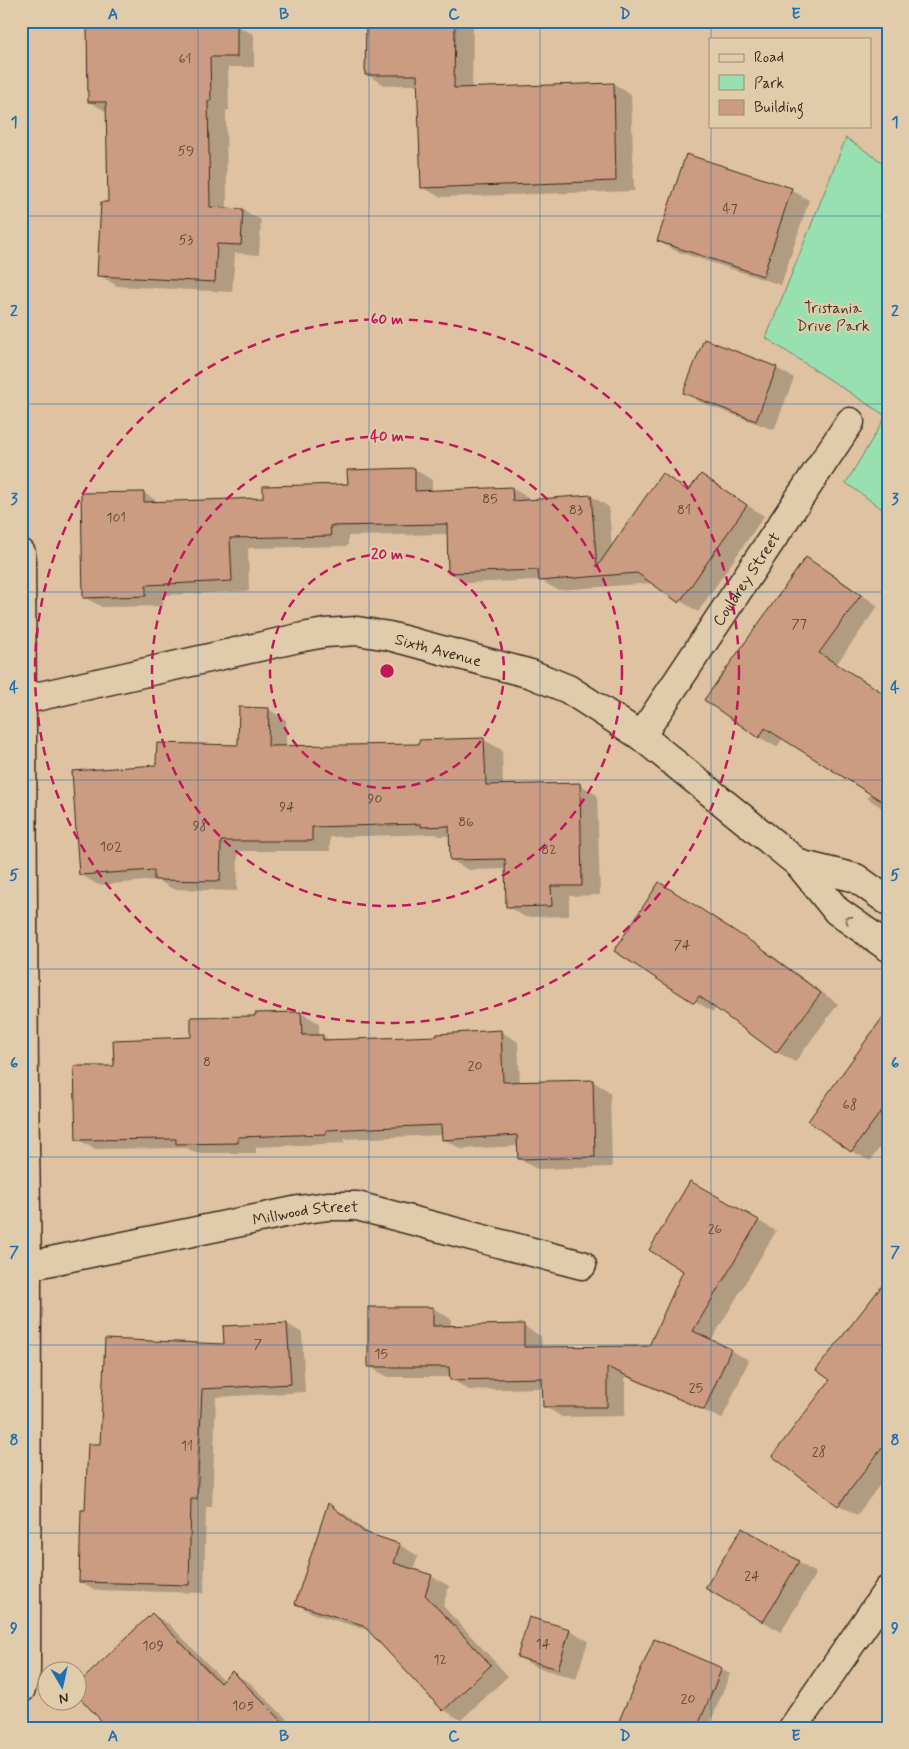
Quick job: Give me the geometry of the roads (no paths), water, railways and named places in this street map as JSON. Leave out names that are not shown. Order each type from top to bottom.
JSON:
[{"type":"street","name":"Couldrey Street","points":[[641,736],[850,422]]},
{"type":"street","points":[[21,553],[27,1266],[26,1672],[21,1689]]},
{"type":"street","name":"Sixth Avenue","points":[[22,700],[303,637],[325,633],[357,631],[389,636],[530,674],[568,689],[641,736],[799,864],[837,911],[888,947]]},
{"type":"street","name":"Sixth Avenue","points":[[799,864],[856,878],[888,901]]},
{"type":"street","name":"Millwood Street","points":[[27,1266],[299,1210],[328,1206],[357,1206],[582,1265]]},
{"type":"street","points":[[793,1728],[888,1590]]},
{"type":"park label","name":"Tristania Drive Park","points":[[833,316]]}]
